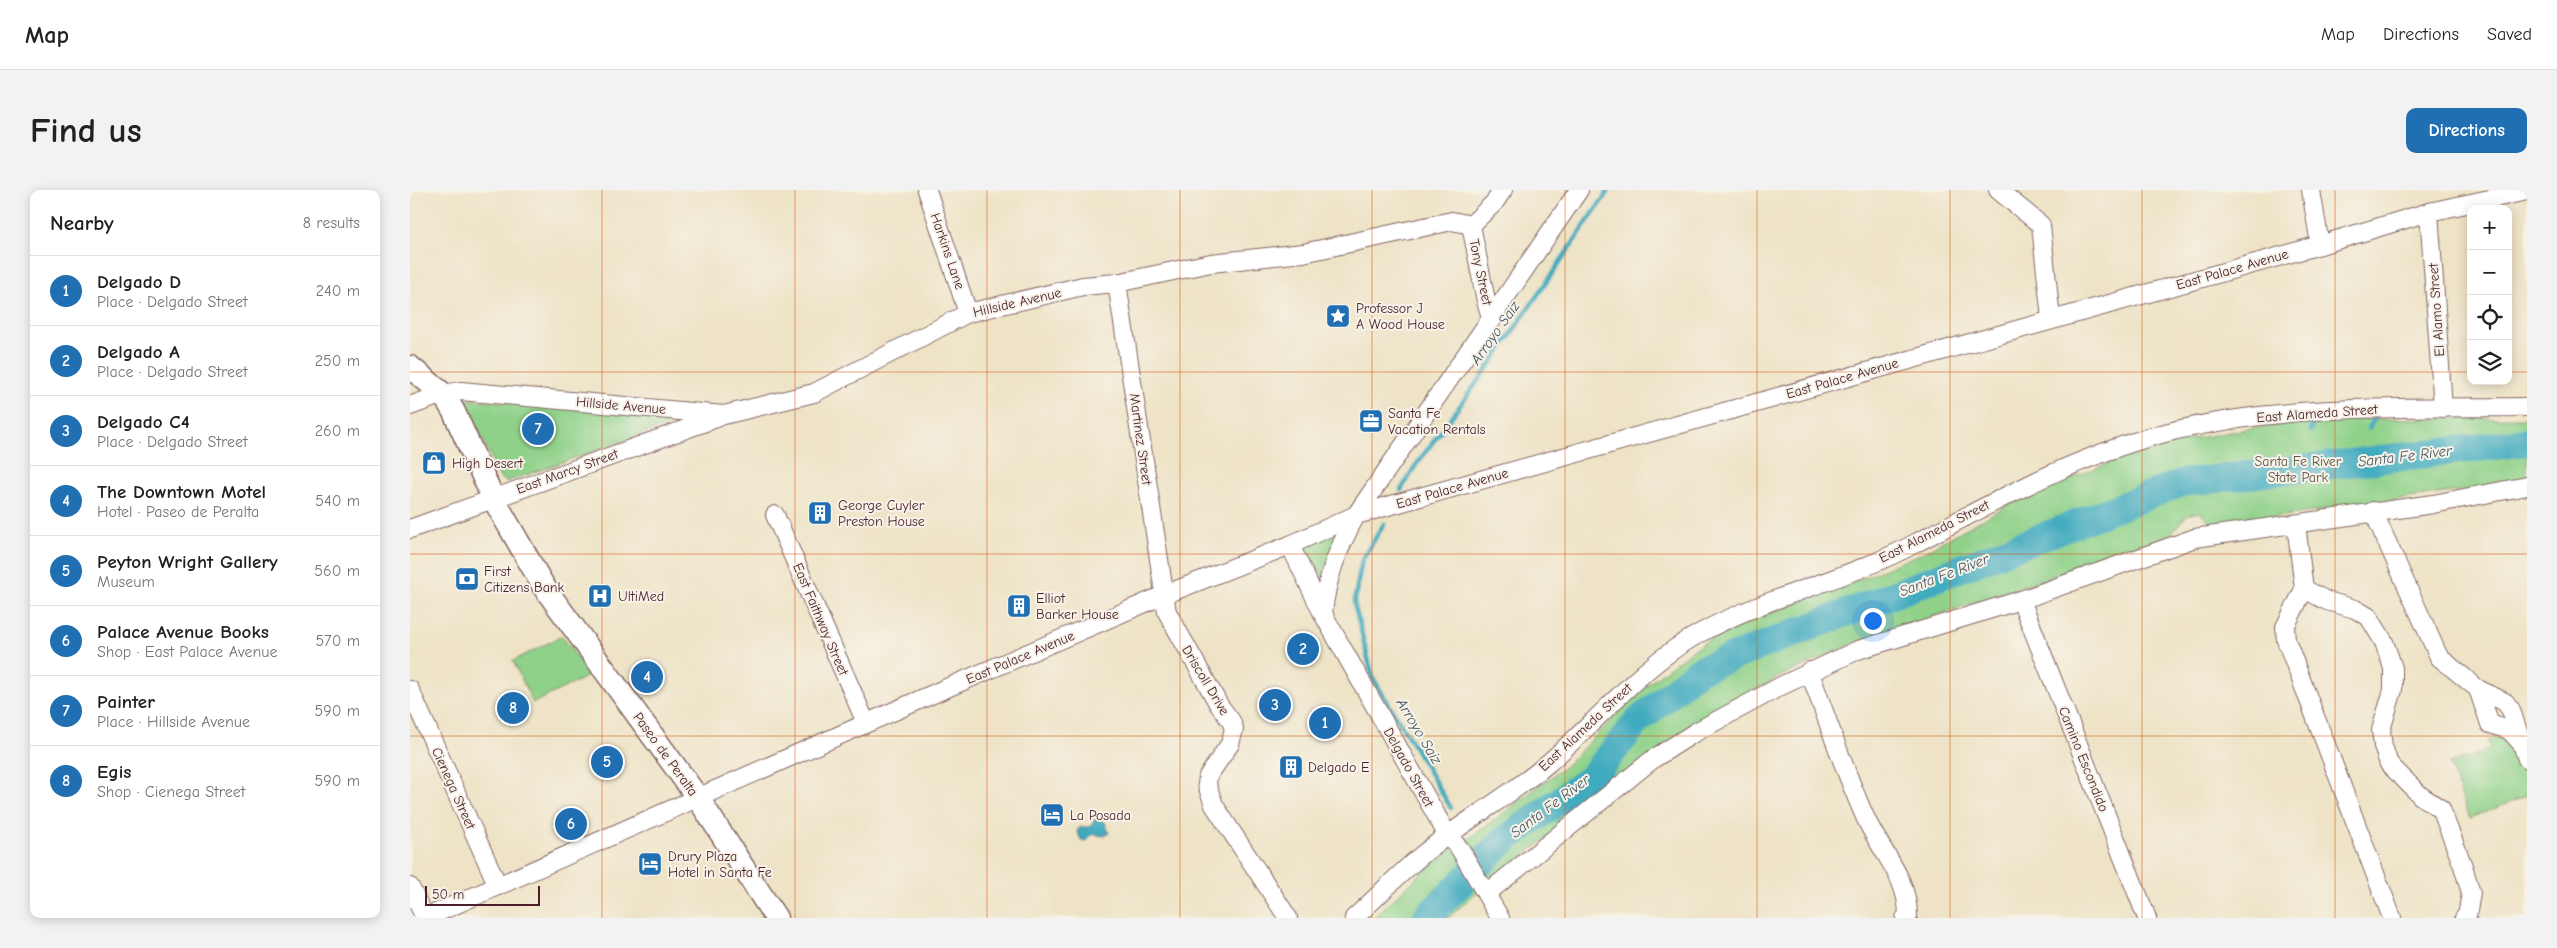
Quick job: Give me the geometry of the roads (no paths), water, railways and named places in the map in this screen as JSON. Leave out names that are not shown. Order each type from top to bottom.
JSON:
[{"type":"main road","name":"Paseo de Peralta","points":[[410,367],[443,394],[454,412],[493,498],[544,586],[698,798],[776,918]]},
{"type":"street","name":"Harkins Lane","points":[[927,190],[968,312]]},
{"type":"street","points":[[1472,225],[1494,203],[1503,190]]},
{"type":"street","points":[[1323,614],[1325,592],[1332,566],[1356,515],[1580,190]]},
{"type":"street","points":[[1998,190],[2041,225],[2051,319]]},
{"type":"street","points":[[2312,190],[2320,245]]},
{"type":"street","name":"East Palace Avenue","points":[[425,918],[866,723],[1164,595],[1290,545],[1356,515],[2320,245],[2429,212],[2527,191]]},
{"type":"street","name":"El Alamo Street","points":[[2429,212],[2443,408]]},
{"type":"street","name":"Hillside Avenue","points":[[410,406],[443,394],[461,390],[724,415],[814,393],[968,312],[1083,286],[1117,283],[1211,263],[1303,253],[1452,221],[1472,225]]},
{"type":"street","name":"Tony Street","points":[[1472,225],[1486,300],[1492,320]]},
{"type":"street","name":"Martinez Street","points":[[1117,283],[1164,595]]},
{"type":"street","name":"East Alameda Street","points":[[1354,918],[1423,855],[1546,766],[1638,677],[1684,642],[1727,620],[1885,558],[2048,474],[2131,443],[2176,430],[2279,413],[2342,409],[2527,407]]},
{"type":"street","name":"East Marcy Street","points":[[410,529],[724,415]]},
{"type":"street","points":[[1482,889],[1653,759],[1694,733],[1809,671],[1858,650],[2021,600],[2195,538],[2433,504],[2527,486]]},
{"type":"street","points":[[2373,512],[2439,657],[2478,689],[2505,702],[2511,710],[2525,752]]},
{"type":"street","name":"East Faithway Street","points":[[776,515],[866,723]]},
{"type":"street","points":[[2296,524],[2304,590],[2285,627],[2286,640],[2392,918]]},
{"type":"street","name":"Delgado Street","points":[[1290,545],[1323,614],[1448,836],[1460,849],[1500,918]]},
{"type":"street","points":[[2304,590],[2327,601],[2355,609],[2369,617],[2384,642],[2393,668],[2393,690],[2381,730],[2383,746],[2389,764],[2421,796],[2441,809],[2463,866],[2471,894],[2467,916],[2464,918]]},
{"type":"street","name":"Driscoll Drive","points":[[1164,595],[1167,612],[1173,625],[1234,729],[1230,744],[1208,776],[1207,785],[1214,805],[1288,918]]},
{"type":"street","name":"Camino Escondido","points":[[2021,600],[2147,918]]},
{"type":"street","points":[[1809,671],[1866,819],[1896,869],[1908,902],[1908,916],[1905,918]]},
{"type":"street","name":"Cienega Street","points":[[410,690],[498,886]]},
{"type":"street","points":[[410,887],[425,918]]},
{"type":"water","points":[[1095,819],[1105,822],[1109,833],[1104,836],[1093,834],[1086,841],[1081,840],[1077,830],[1081,827],[1090,827]]},
{"type":"waterway","name":"Arroyo Saiz","points":[[1401,490],[1416,465],[1490,365],[1609,190]]},
{"type":"waterway","points":[[2369,428],[2375,418]]},
{"type":"waterway","points":[[2310,431],[2313,422]]},
{"type":"waterway","name":"Santa Fe River","points":[[1426,918],[1503,841],[1591,778],[1639,720],[1699,670],[2181,483],[2527,442]]},
{"type":"waterway","name":"Arroyo Saiz","points":[[1384,524],[1362,560],[1354,603],[1373,678],[1451,808]]},
{"type":"place","name":"Professor J A Wood House","points":[[1338,316]]},
{"type":"place","name":"Santa Fe Vacation Rentals","points":[[1371,421]]},
{"type":"place","name":"Painter","points":[[538,429]]},
{"type":"place","name":"High Desert","points":[[434,463]]},
{"type":"place","name":"George Cuyler Preston House","points":[[820,513]]},
{"type":"place","name":"First Citizens Bank","points":[[467,579]]},
{"type":"place","name":"UltiMed","points":[[600,596]]},
{"type":"place","name":"Elliot Barker House","points":[[1019,606]]},
{"type":"place","name":"Delgado A","points":[[1303,649]]},
{"type":"place","name":"The Downtown Motel","points":[[647,677]]},
{"type":"place","name":"Delgado C4","points":[[1275,705]]},
{"type":"place","name":"Egis","points":[[513,708]]},
{"type":"place","name":"Delgado D","points":[[1325,723]]},
{"type":"place","name":"Peyton Wright Gallery","points":[[607,762]]},
{"type":"place","name":"Delgado E","points":[[1291,767]]},
{"type":"place","name":"La Posada","points":[[1052,815]]},
{"type":"place","name":"Palace Avenue Books","points":[[571,824]]},
{"type":"place","name":"Drury Plaza Hotel in Santa Fe","points":[[650,864]]},
{"type":"park label","name":"Santa Fe River State Park","points":[[2298,470]]}]
